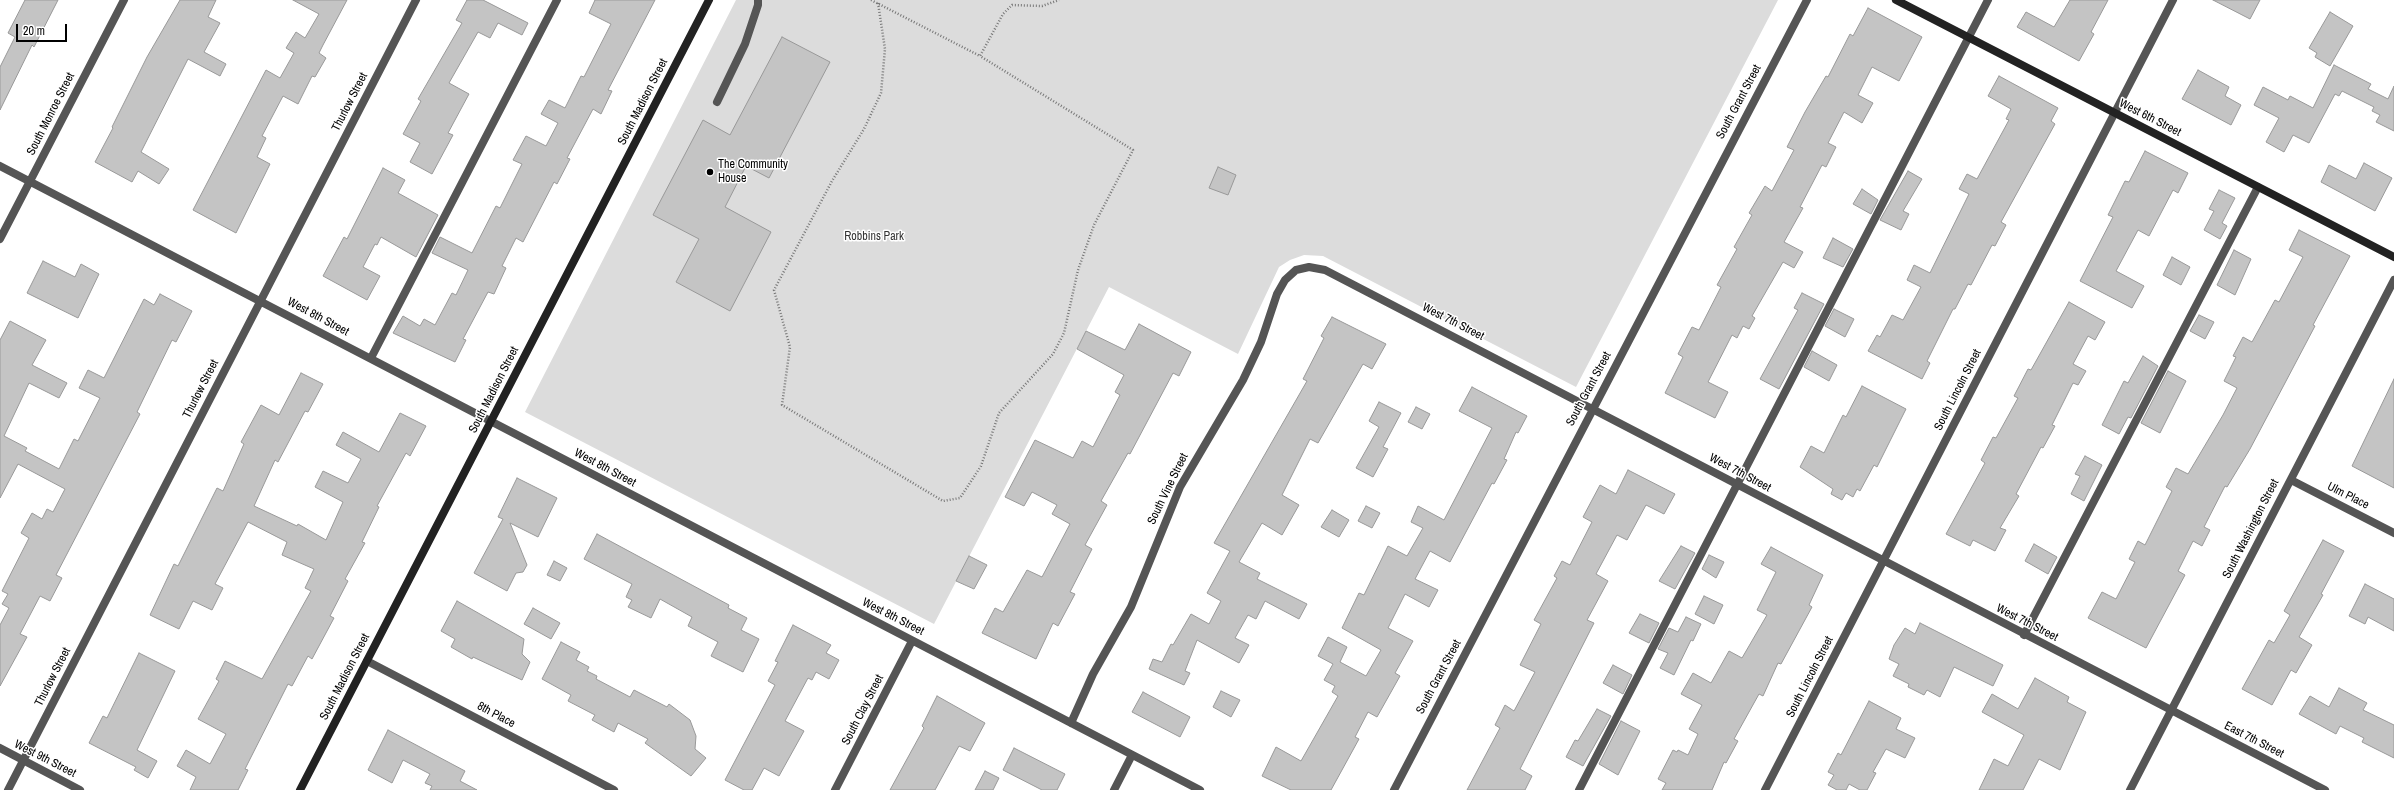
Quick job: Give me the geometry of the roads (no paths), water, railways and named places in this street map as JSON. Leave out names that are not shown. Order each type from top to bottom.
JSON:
[{"type":"street","name":"South Monroe Street","points":[[0,239],[124,0]]},
{"type":"street","name":"Thurlow Street","points":[[8,790],[416,0]]},
{"type":"street","points":[[371,358],[557,0]]},
{"type":"street","name":"South Madison Street","points":[[300,790],[709,0]]},
{"type":"street","points":[[717,102],[745,44],[758,5],[758,0]]},
{"type":"street","name":"South Grant Street","points":[[1394,790],[1807,0]]},
{"type":"street","name":"West 6th Street","points":[[1896,0],[2394,257]]},
{"type":"street","points":[[1579,790],[1988,0]]},
{"type":"street","name":"South Lincoln Street","points":[[1765,790],[2173,0]]},
{"type":"street","name":"West 8th Street","points":[[0,166],[371,358],[491,423],[1200,790]]},
{"type":"street","points":[[2024,634],[2258,187]]},
{"type":"street","name":"West 7th Street","points":[[1296,270],[1309,267],[1326,270],[1593,408],[1883,562],[2171,710]]},
{"type":"street","name":"South Vine Street","points":[[1071,723],[1093,674],[1131,607],[1180,487],[1243,380],[1261,342],[1277,294],[1285,280],[1296,270]]},
{"type":"street","name":"South Washington Street","points":[[2130,790],[2394,280]]},
{"type":"street","name":"Ulm Place","points":[[2291,480],[2394,533]]},
{"type":"street","name":"South Clay Street","points":[[835,790],[912,641]]},
{"type":"street","name":"8th Place","points":[[367,661],[614,790]]},
{"type":"street","name":"East 7th Street","points":[[2171,710],[2325,790]]},
{"type":"street","name":"West 9th Street","points":[[0,748],[80,790]]},
{"type":"street","points":[[1114,790],[1132,755]]},
{"type":"place","name":"The Community House","points":[[710,172]]},
{"type":"park label","name":"Robbins Park","points":[[874,237]]}]
